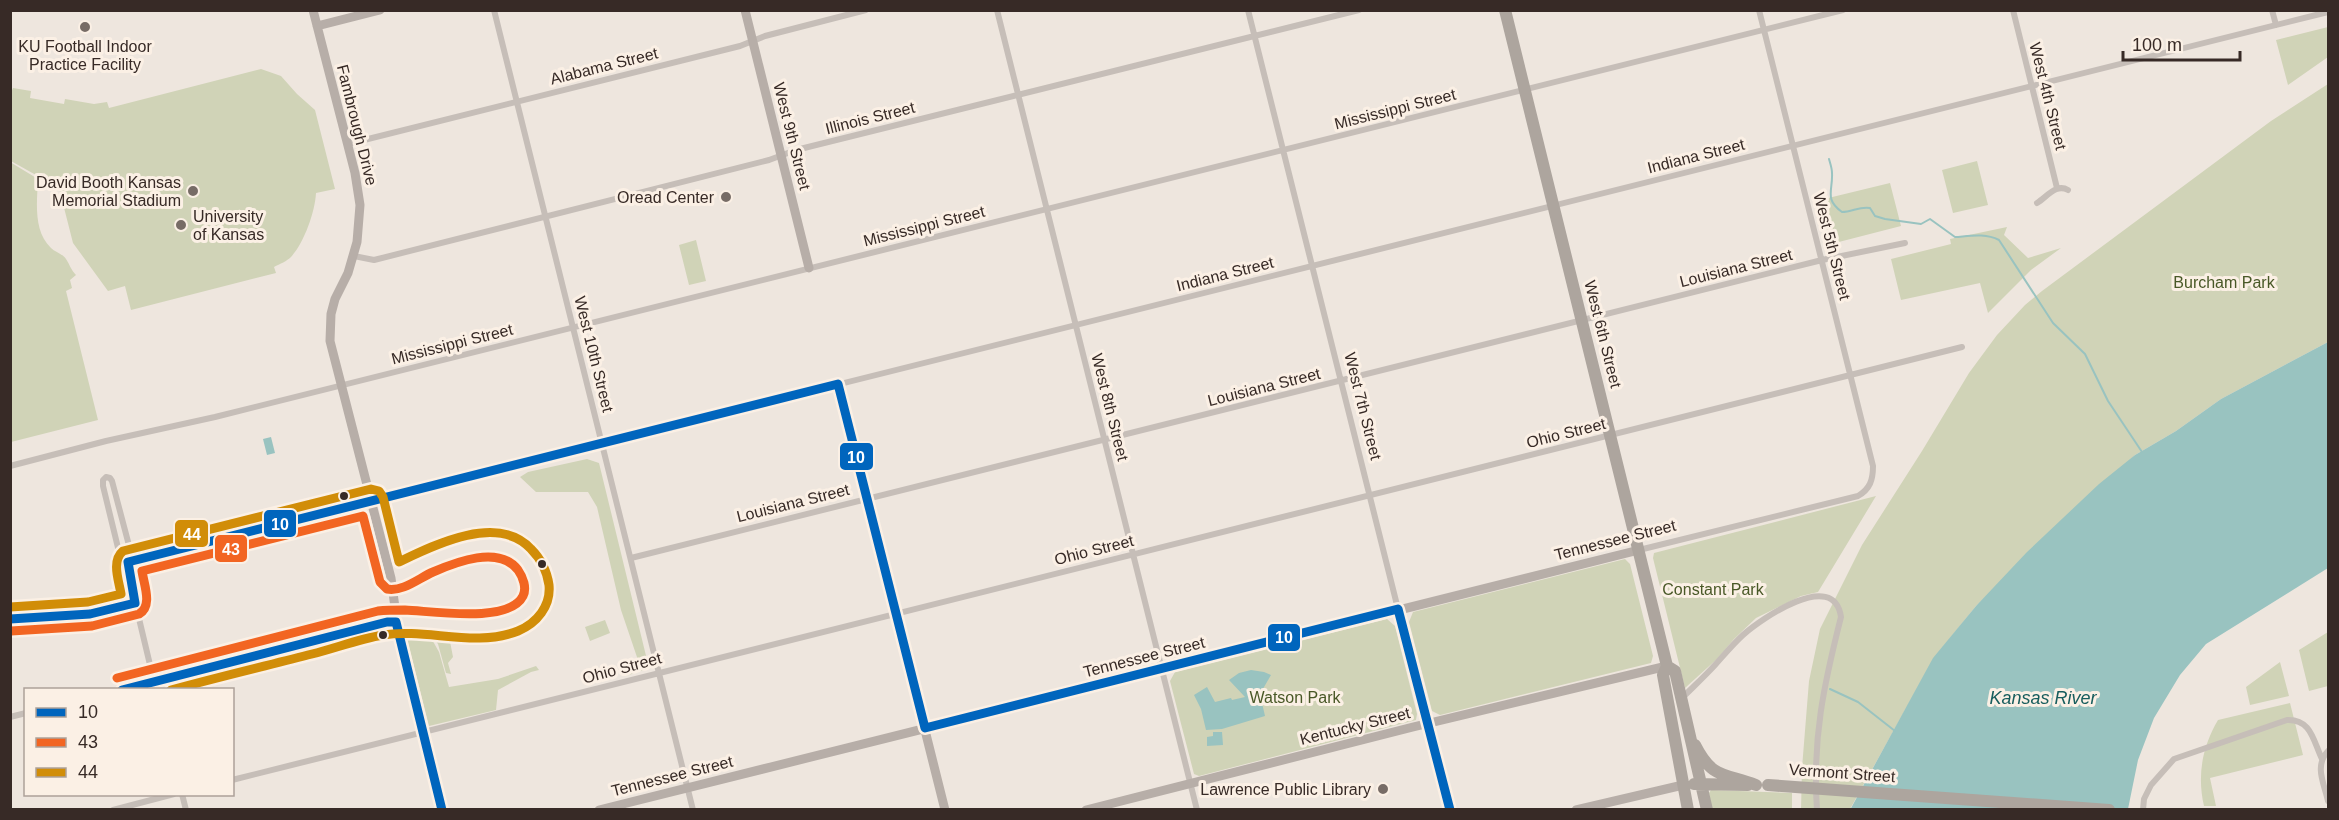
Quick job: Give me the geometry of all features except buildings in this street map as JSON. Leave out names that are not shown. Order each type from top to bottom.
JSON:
[{"type":"highway","name":"West 6th Street","points":[[1505,10],[1667,666],[1663,675],[1688,810]]},
{"type":"highway","name":"West 6th Street","points":[[1667,666],[1675,671],[1707,810]]},
{"type":"highway","points":[[1689,734],[1700,756],[1713,771],[1762,785]]},
{"type":"highway","name":"Vermont Street","points":[[1683,785],[1762,785],[2109,810]]},
{"type":"main road","name":"Fambrough Drive","points":[[314,10],[358,186],[360,205],[354,256],[335,299],[329,324],[330,341],[391,578],[396,622],[442,810]]},
{"type":"main road","points":[[317,26],[380,10]]},
{"type":"main road","name":"West 9th Street","points":[[745,10],[809,268]]},
{"type":"main road","points":[[867,499],[945,810]]},
{"type":"main road","name":"Tennessee Street","points":[[598,810],[1639,550]]},
{"type":"main road","name":"West 7th Street","points":[[1398,609],[1450,810]]},
{"type":"main road","name":"Kentucky Street","points":[[1086,810],[1427,723],[1667,666]]},
{"type":"main road","name":"Vermont Street","points":[[1576,810],[1683,785]]},
{"type":"street","name":"West 10th Street","points":[[494,10],[693,810]]},
{"type":"street","name":"Alabama Street","points":[[348,144],[741,46],[866,10]]},
{"type":"street","name":"West 8th Street","points":[[997,10],[1197,810]]},
{"type":"street","name":"West 7th Street","points":[[1248,10],[1398,609]]},
{"type":"street","name":"Illinois Street","points":[[354,256],[374,260],[781,156],[808,147],[1359,10]]},
{"type":"street","name":"West 5th Street","points":[[1759,10],[1873,466],[1873,476],[1868,488]]},
{"type":"street","name":"Mississippi Street","points":[[10,466],[1047,210],[1843,10]]},
{"type":"street","name":"West 4th Street","points":[[2013,10],[2057,188]]},
{"type":"street","points":[[2272,10],[2276,25]]},
{"type":"street","name":"Indiana Street","points":[[128,562],[2328,12]]},
{"type":"street","points":[[2037,203],[2057,188],[2063,187],[2068,190]]},
{"type":"street","name":"Louisiana Street","points":[[631,558],[1822,260],[1905,243]]},
{"type":"street","name":"Ohio Street","points":[[234,780],[1962,347]]},
{"type":"street","points":[[128,562],[120,556],[103,486],[105,477],[112,481],[131,554],[128,562],[135,603],[156,688]]},
{"type":"street","name":"Tennessee Street","points":[[1639,550],[1858,496],[1868,488]]},
{"type":"street","points":[[1681,698],[1743,635],[1759,623],[1791,604],[1813,596],[1827,597],[1836,603],[1841,617],[1819,713],[1814,775],[1817,810]]},
{"type":"street","points":[[10,619],[90,614],[135,603]]},
{"type":"street","points":[[128,688],[387,622],[396,622]]},
{"type":"street","points":[[2143,810],[2144,799],[2151,785],[2174,759],[2287,720],[2298,720],[2306,725],[2322,759]]},
{"type":"street","points":[[2328,751],[2322,759],[2320,768],[2328,801]]},
{"type":"street","points":[[113,810],[170,796]]},
{"type":"green space","points":[[2328,27],[2328,57],[2288,85],[2276,40]]},
{"type":"green space","name":"David Booth Kansas Memorial Stadium","points":[[261,69],[281,76],[315,110],[335,189],[316,193],[314,209],[304,236],[291,257],[274,267],[276,273],[131,310],[125,286],[108,291],[73,243],[59,188],[11,161],[10,95],[13,88],[31,91],[30,98],[64,104],[65,99],[94,104],[107,102],[109,108]]},
{"type":"green space","name":"Burcham Park","points":[[2328,84],[2328,342],[2221,399],[2176,431],[2135,455],[1976,606],[1934,658],[1850,809],[1801,810],[1809,681],[1820,629],[1862,545],[1969,373],[1997,335],[2025,305],[2042,291],[2271,121]]},
{"type":"green space","points":[[1977,161],[1988,205],[1953,213],[1942,170]]},
{"type":"green space","points":[[10,162],[38,179],[37,216],[41,233],[51,248],[65,257],[76,275],[70,280],[72,288],[66,291],[98,420],[11,442]]},
{"type":"green space","points":[[1890,183],[1901,226],[1831,244],[1820,200]]},
{"type":"green space","points":[[2007,227],[2004,235],[2028,258],[2061,248],[2031,270],[1988,313],[1980,283],[1901,300],[1891,259],[1951,244],[1950,239]]},
{"type":"green space","points":[[696,240],[706,281],[689,285],[679,245]]},
{"type":"green space","points":[[587,459],[599,463],[649,668],[626,676],[623,671],[639,663],[621,610],[597,507],[588,492],[536,492],[520,477],[528,472]]},
{"type":"green space","name":"Constant Park","points":[[1876,496],[1818,592],[1801,596],[1756,618],[1717,659],[1685,688],[1653,558],[1654,553]]},
{"type":"green space","points":[[1625,559],[1630,564],[1653,656],[1651,663],[1440,715],[1432,711],[1409,622],[1413,612]]},
{"type":"green space","name":"Watson Park","points":[[1387,619],[1395,626],[1417,714],[1416,720],[1199,776],[1194,774],[1170,681],[1175,672]]},
{"type":"green space","points":[[605,620],[610,633],[590,641],[585,627]]},
{"type":"green space","points":[[414,629],[431,630],[430,636],[439,652],[449,687],[498,679],[536,666],[539,670],[498,690],[496,710],[429,726],[407,639],[409,632]]},
{"type":"green space","points":[[435,630],[448,631],[453,657],[448,663],[451,674],[446,673],[438,644],[432,636]]},
{"type":"green space","points":[[2328,632],[2328,686],[2309,691],[2299,650]]},
{"type":"green space","points":[[2280,662],[2289,696],[2250,705],[2246,687]]},
{"type":"green space","points":[[2290,703],[2303,755],[2210,778],[2216,806],[2204,806],[2201,784],[2202,762],[2208,741],[2218,720]]},
{"type":"green space","points":[[1711,790],[1792,793],[1792,809],[1712,809],[1709,793]]},
{"type":"water","name":"Kansas River","points":[[2328,342],[2328,568],[2206,644],[2180,675],[2154,718],[2138,760],[2128,809],[1850,810],[1933,658],[1976,606],[2027,552],[2099,484],[2135,455],[2176,431],[2221,399]]},
{"type":"water","points":[[271,437],[275,453],[267,455],[263,439]]},
{"type":"water","points":[[1251,670],[1271,675],[1260,694],[1265,716],[1222,729],[1206,730],[1201,709],[1194,695],[1207,687],[1215,702],[1245,697],[1229,680],[1239,673]]},
{"type":"water","points":[[1213,732],[1222,732],[1223,745],[1207,746],[1207,737],[1213,736]]},
{"type":"waterway","points":[[1829,159],[1832,171],[1831,199],[1842,212],[1870,208],[1875,216],[1885,219],[1921,224],[1930,219],[1955,237],[1983,236],[1999,240],[2053,323],[2085,354],[2108,401],[2142,452]]},
{"type":"waterway","points":[[1830,689],[1858,702],[1895,731]]},
{"type":"transit line","name":"10","points":[[10,619],[90,614],[135,603],[128,562],[838,384],[925,728],[1398,609],[1450,810]]},
{"type":"transit line","name":"44","points":[[10,607],[88,602],[121,594],[117,560],[123,551],[371,489],[379,491],[383,497],[399,562],[447,541],[484,533],[501,533],[517,539],[531,549],[541,561],[547,575],[548,600],[541,613],[525,628],[502,636],[468,638],[417,634],[383,635],[179,688]]},
{"type":"transit line","name":"43","points":[[11,631],[92,626],[139,614],[147,601],[142,571],[363,516],[380,582],[387,589],[405,587],[433,572],[465,560],[489,557],[510,562],[518,570],[524,583],[523,596],[515,605],[502,610],[469,614],[405,610],[378,611],[117,678]]},
{"type":"transit line","name":"10","points":[[130,688],[387,622],[396,622],[442,810]]},
{"type":"place","name":"KU Football Indoor Practice Facility","points":[[85,27]]},
{"type":"place","name":"David Booth Kansas Memorial Stadium","points":[[193,191]]},
{"type":"place","name":"Oread Center","points":[[726,197]]},
{"type":"place","name":"University of Kansas","points":[[181,225]]},
{"type":"place","name":"Lawrence Public Library","points":[[1383,789]]}]
